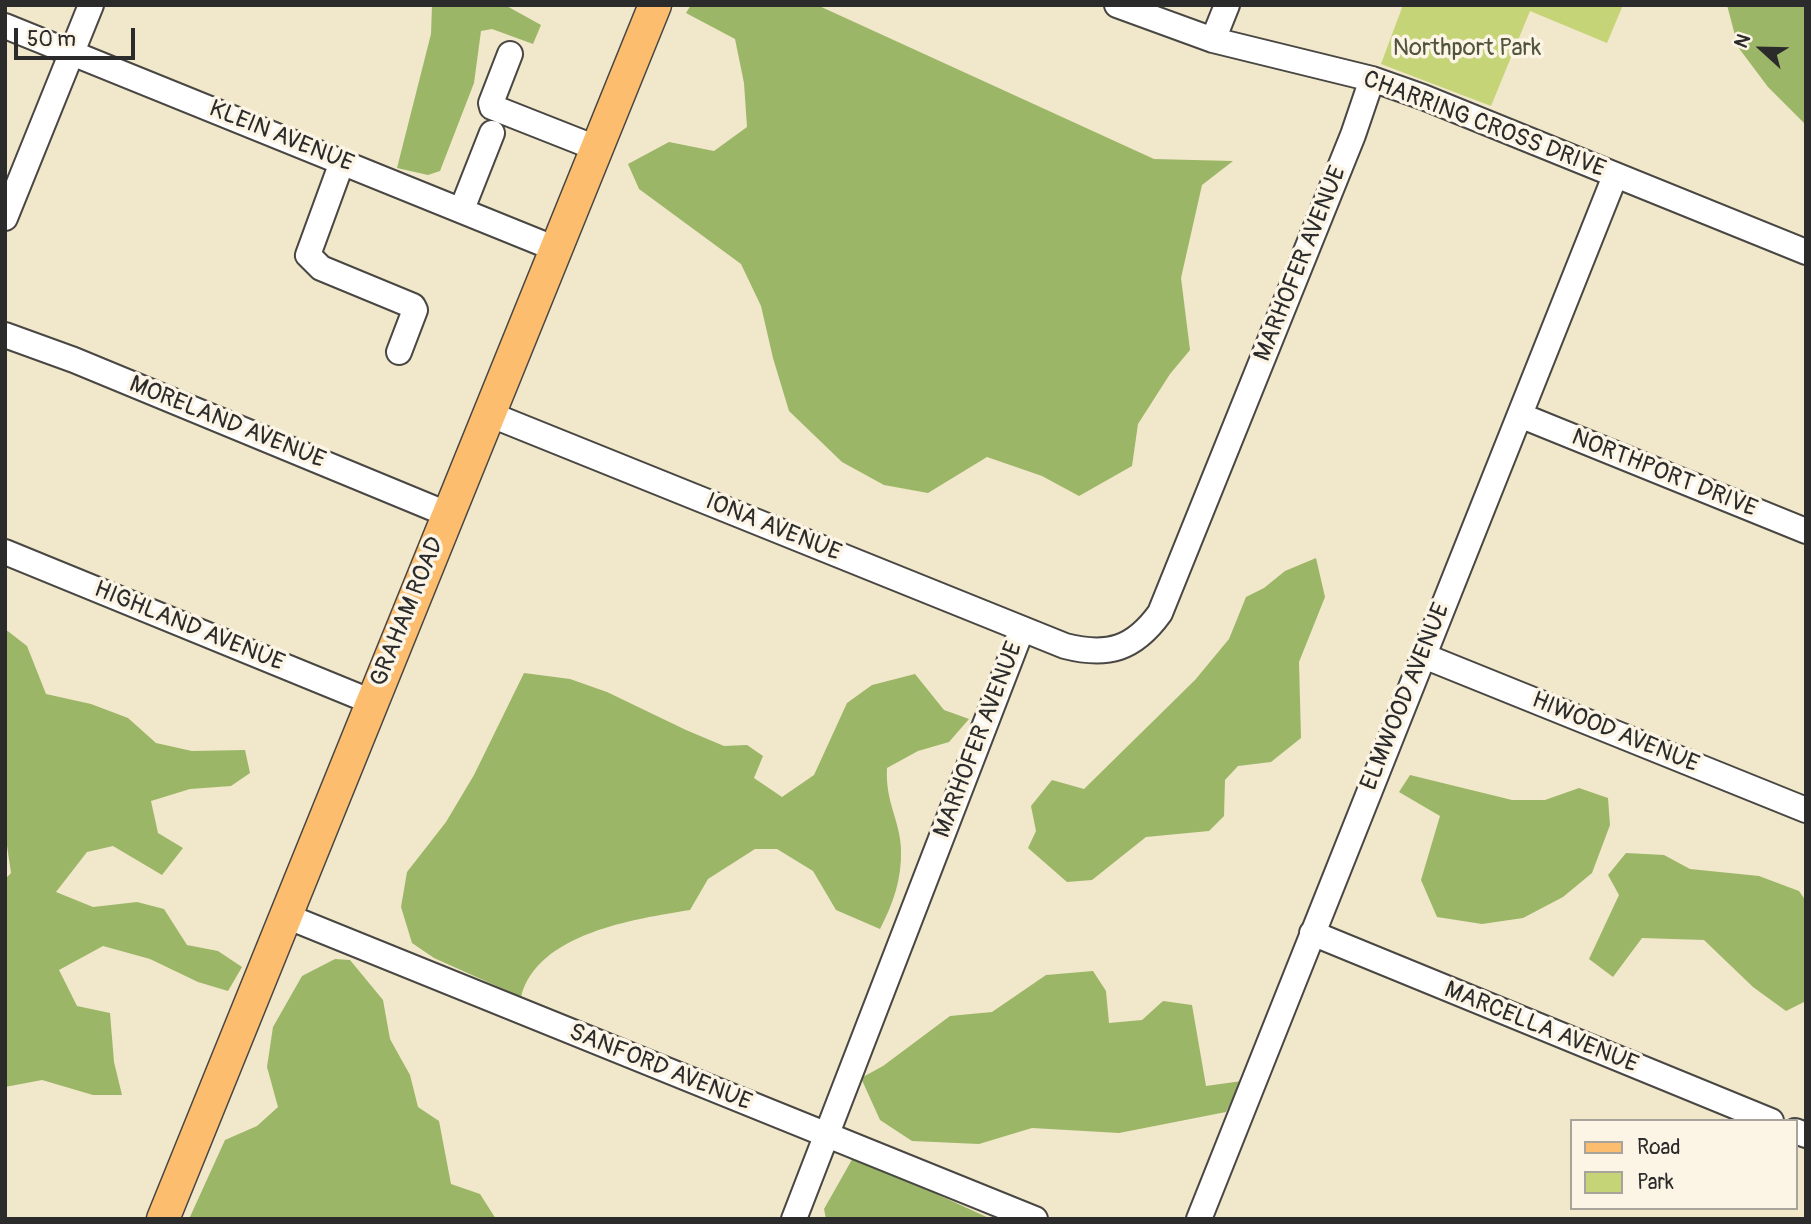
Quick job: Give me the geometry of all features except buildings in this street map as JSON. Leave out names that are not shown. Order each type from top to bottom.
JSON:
[{"type":"main road","name":"GRAHAM ROAD","points":[[163,1219],[655,5]]},
{"type":"street","points":[[5,218],[91,5]]},
{"type":"street","name":"CHARRING CROSS DRIVE","points":[[1117,5],[1213,40],[1372,79],[1806,251]]},
{"type":"street","points":[[1213,40],[1227,5]]},
{"type":"street","name":"KLEIN AVENUE","points":[[5,26],[556,249]]},
{"type":"street","points":[[510,54],[491,103],[492,107],[596,148]]},
{"type":"street","name":"MARHOFER AVENUE","points":[[794,1219],[1022,629],[1090,652],[1110,650],[1132,642],[1148,630],[1160,612],[1353,135],[1372,79]]},
{"type":"street","points":[[462,209],[492,133]]},
{"type":"street","points":[[342,162],[309,255],[321,268],[414,306],[415,310],[399,352]]},
{"type":"street","name":"ELMWOOD AVENUE","points":[[1199,1219],[1615,176]]},
{"type":"street","name":"MORELAND AVENUE","points":[[5,335],[74,360],[447,514]]},
{"type":"street","name":"IONA AVENUE","points":[[489,414],[1022,629]]},
{"type":"street","name":"NORTHPORT DRIVE","points":[[1521,416],[1806,531]]},
{"type":"street","name":"HIGHLAND AVENUE","points":[[5,552],[372,702]]},
{"type":"street","name":"HIWOOD AVENUE","points":[[1424,656],[1806,810]]},
{"type":"street","name":"SANFORD AVENUE","points":[[286,915],[1035,1219]]},
{"type":"street","name":"MARCELLA AVENUE","points":[[1312,933],[1766,1119]]},
{"type":"green space","points":[[432,5],[505,5],[541,25],[533,44],[492,29],[481,31],[474,83],[440,171],[428,175],[397,168],[431,34]]},
{"type":"green space","points":[[691,5],[817,5],[1154,159],[1233,161],[1202,185],[1181,278],[1190,350],[1170,374],[1138,424],[1132,466],[1079,496],[1042,476],[987,457],[928,493],[884,485],[842,462],[789,411],[761,306],[741,264],[639,189],[628,164],[669,142],[714,151],[747,127],[744,83],[735,39],[686,13]]},
{"type":"green space","name":"Northport Park","points":[[1403,5],[1623,5],[1607,43],[1530,11],[1491,106],[1381,64]]},
{"type":"green space","points":[[1727,5],[1806,5],[1806,125],[1768,87],[1738,47]]},
{"type":"green space","points":[[1316,558],[1325,597],[1299,662],[1301,738],[1271,762],[1238,766],[1225,780],[1224,816],[1209,831],[1146,837],[1092,880],[1067,882],[1028,848],[1036,831],[1031,806],[1052,780],[1084,789],[1195,680],[1229,639],[1246,597],[1264,588],[1285,571]]},
{"type":"green space","points":[[5,629],[27,646],[46,694],[91,704],[128,718],[156,743],[192,751],[245,750],[250,773],[231,786],[190,789],[151,801],[158,833],[183,848],[162,875],[113,846],[87,852],[56,892],[93,907],[137,902],[164,909],[187,945],[218,951],[242,967],[228,991],[198,982],[150,959],[103,946],[59,970],[77,1006],[110,1013],[114,1062],[122,1095],[93,1095],[42,1080],[5,1087],[5,879],[11,873],[5,832]]},
{"type":"green space","points":[[524,673],[570,679],[607,692],[724,746],[747,745],[763,756],[754,778],[782,797],[814,775],[847,703],[872,685],[915,674],[944,710],[969,719],[949,742],[918,751],[887,768],[888,791],[900,839],[901,860],[896,891],[880,929],[836,910],[813,871],[777,849],[755,849],[708,879],[690,910],[617,925],[567,944],[546,958],[531,975],[521,997],[434,958],[412,943],[401,907],[407,872],[446,822],[474,775]]},
{"type":"green space","points":[[1410,775],[1512,800],[1545,800],[1579,788],[1608,798],[1610,825],[1592,873],[1563,897],[1523,918],[1482,924],[1437,917],[1421,880],[1440,816],[1399,792]]},
{"type":"green space","points":[[1626,853],[1664,855],[1690,869],[1759,876],[1799,891],[1806,901],[1806,1001],[1786,1011],[1753,987],[1704,940],[1642,938],[1613,977],[1589,959],[1619,895],[1608,875]]},
{"type":"green space","points":[[335,959],[350,960],[383,1000],[390,1039],[410,1075],[418,1107],[439,1121],[451,1184],[480,1194],[496,1219],[189,1219],[225,1140],[257,1126],[278,1107],[267,1067],[273,1027],[302,976]]},
{"type":"green space","points":[[1093,971],[1106,991],[1109,1023],[1142,1020],[1163,1001],[1192,1005],[1206,1086],[1242,1081],[1226,1112],[1119,1133],[1032,1128],[979,1144],[912,1141],[880,1120],[861,1078],[883,1066],[950,1016],[992,1012],[1046,975]]},
{"type":"green space","points":[[854,1156],[991,1219],[826,1219],[824,1209]]}]
